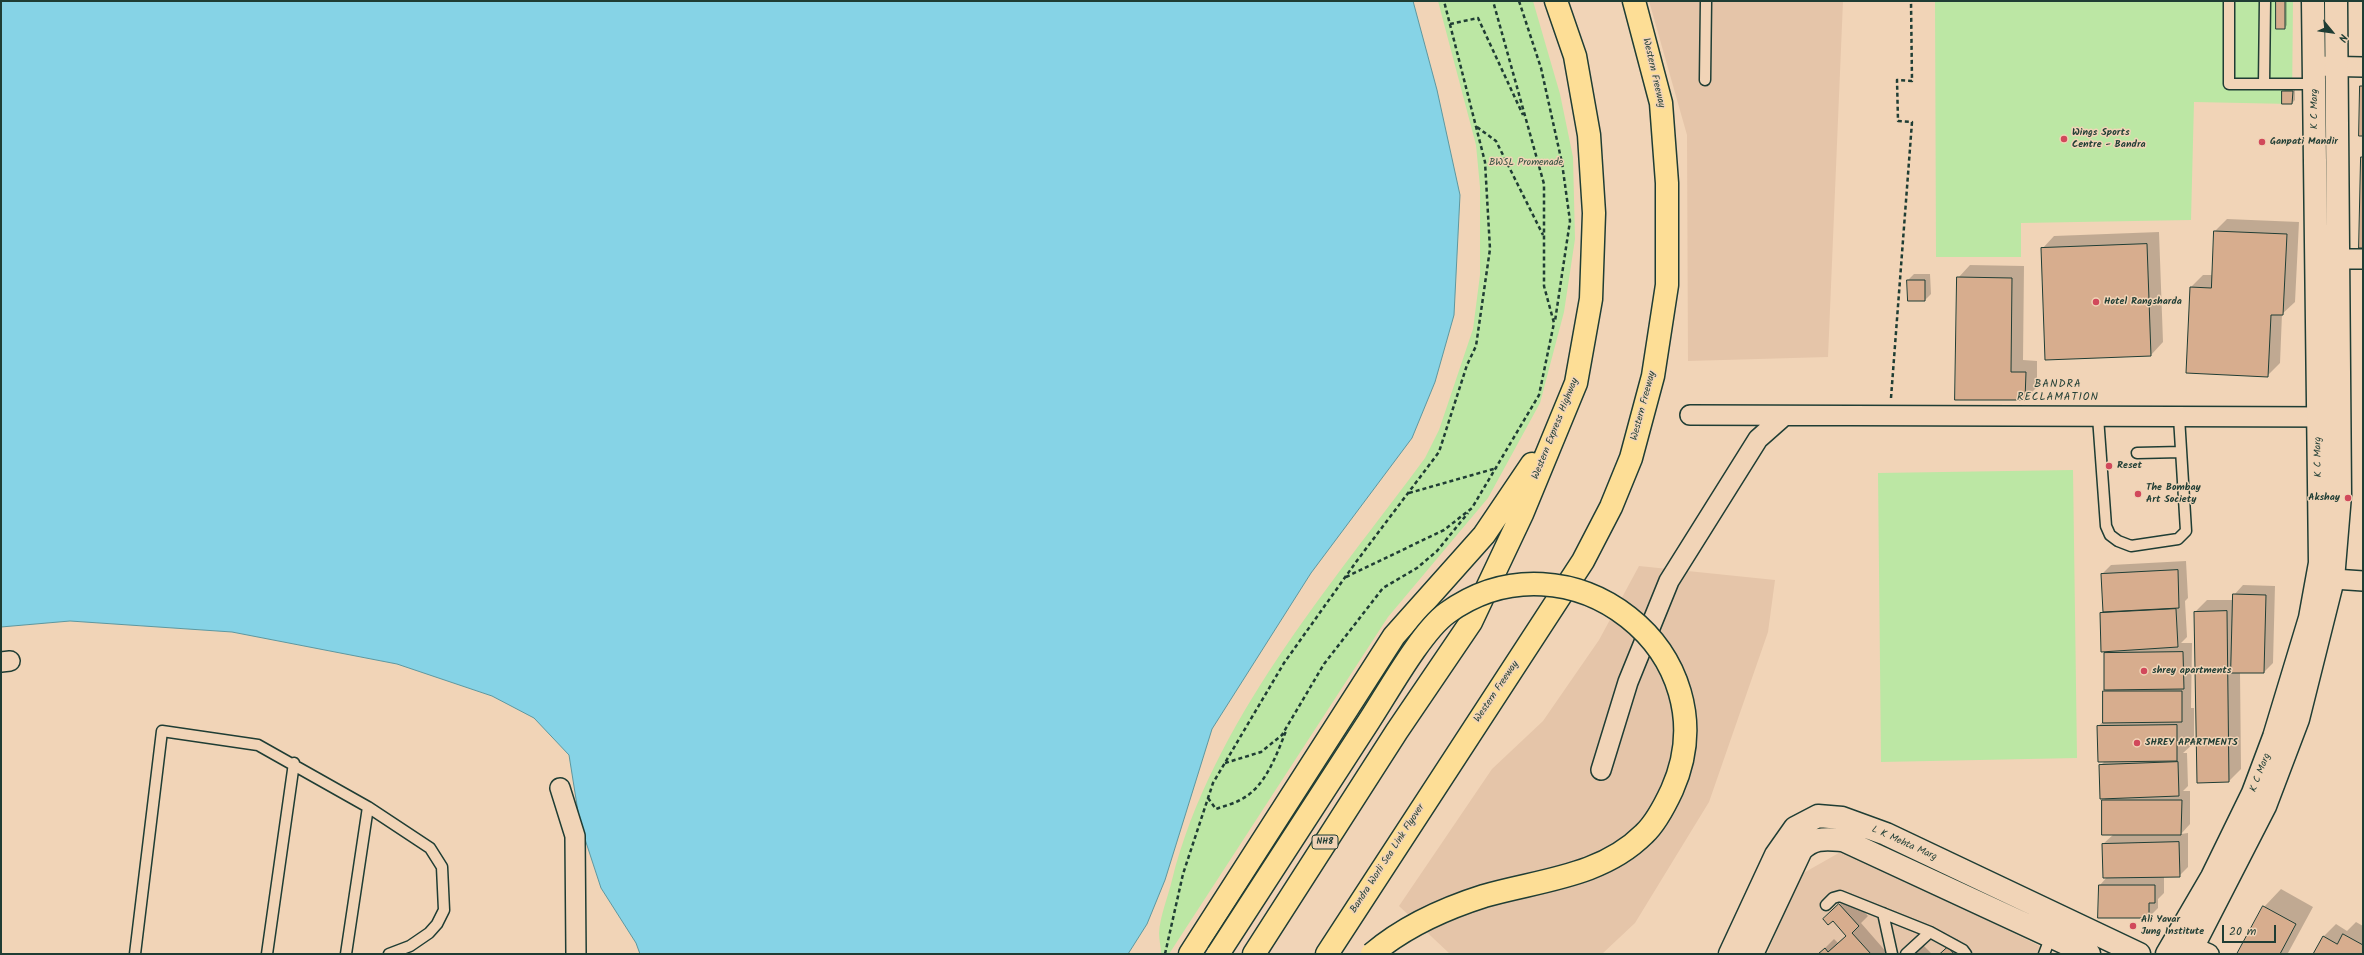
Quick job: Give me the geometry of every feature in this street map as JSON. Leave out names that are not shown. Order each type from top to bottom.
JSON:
[{"type":"highway","name":"Western Express Highway","points":[[1254,954],[1397,731],[1471,622],[1522,514],[1572,393],[1580,367],[1591,299],[1594,213],[1589,135],[1575,56],[1556,1]]},
{"type":"highway","name":"Western Freeway","points":[[1449,764],[1583,561],[1611,507],[1631,458],[1653,376],[1667,285],[1667,183],[1662,103],[1634,1]]},
{"type":"highway","points":[[1190,954],[1394,636],[1484,535],[1528,470],[1572,393]]},
{"type":"highway","points":[[1218,954],[1407,662],[1445,615],[1468,601],[1496,589],[1523,584],[1554,584],[1610,603],[1632,619],[1655,643],[1677,687],[1685,715],[1686,742],[1681,769],[1666,803],[1645,833],[1608,860],[1552,881],[1486,896],[1439,912],[1412,926],[1372,954]]},
{"type":"highway","name":"Bandra Worli Sea Link Flyover","points":[[1327,954],[1449,764]]},
{"type":"main road","name":"K C Marg","points":[[2314,1],[2315,258],[2329,417]]},
{"type":"main road","name":"K C Marg","points":[[2187,950],[2212,877],[2253,793],[2274,737],[2308,625],[2325,578],[2320,563],[2339,259],[2338,67],[2336,1]]},
{"type":"main road","name":"L K Mehta Marg","points":[[1730,954],[1776,855],[1795,828],[1818,816],[1842,818],[1886,834],[2034,905],[2097,945],[2139,954]]},
{"type":"main road","points":[[1752,954],[1791,868],[1801,850],[1810,841],[1826,839],[1843,840],[2025,924],[2048,945],[2089,954]]},
{"type":"main road","points":[[1908,870],[1918,849]]},
{"type":"main road","points":[[2025,924],[2034,905]]},
{"type":"street","points":[[2315,75],[2338,67],[2363,67]]},
{"type":"street","points":[[2315,258],[2363,259]]},
{"type":"street","points":[[1690,415],[2329,417]]},
{"type":"street","points":[[1601,770],[1628,682],[1669,581],[1758,439],[1784,416]]},
{"type":"street","points":[[2325,578],[2363,581]]},
{"type":"street","points":[[560,788],[575,836],[576,954]]},
{"type":"lane","points":[[1705,80],[1706,1]]},
{"type":"lane","points":[[2229,1],[2229,84],[2264,84],[2315,75]]},
{"type":"lane","points":[[2264,1],[2264,84]]},
{"type":"lane","points":[[2098,416],[2106,526],[2110,535],[2118,541],[2131,546],[2178,539],[2183,536],[2186,531],[2179,417]]},
{"type":"lane","points":[[2137,453],[2181,452]]},
{"type":"lane","points":[[135,954],[162,731],[258,745],[368,807],[430,848],[442,867],[444,910],[438,924],[429,933],[410,946],[389,954]]},
{"type":"lane","points":[[267,954],[294,764]]},
{"type":"lane","points":[[346,954],[368,807]]},
{"type":"lane","points":[[1826,905],[1833,898],[1840,896],[1930,932],[1966,954]]},
{"type":"lane","points":[[1883,913],[1892,954]]},
{"type":"lane","points":[[1906,954],[1930,932]]},
{"type":"path","points":[[1165,954],[1183,874],[1213,783],[1284,663],[1438,452],[1467,366],[1476,346],[1490,249],[1485,162],[1444,1]]},
{"type":"path","points":[[1493,1],[1544,184],[1544,286],[1554,323]]},
{"type":"path","points":[[1225,763],[1261,752],[1282,735],[1324,664],[1383,588],[1417,568],[1437,551],[1472,508],[1539,395],[1554,323],[1570,221],[1562,163],[1541,68],[1519,1]]},
{"type":"path","points":[[1889,416],[1912,122],[1898,121],[1897,80],[1912,81],[1911,1]]},
{"type":"path","points":[[1450,24],[1478,18],[1527,122]]},
{"type":"path","points":[[1476,127],[1496,141],[1544,236]]},
{"type":"path","points":[[1409,493],[1497,468]]},
{"type":"path","points":[[1345,578],[1444,530],[1472,508]]},
{"type":"path","points":[[1208,798],[1216,809],[1241,800],[1259,785],[1273,764],[1288,725]]},
{"type":"shaded area","points":[[1649,1],[1843,1],[1828,357],[1688,361],[1687,135]]},
{"type":"shaded area","points":[[1639,566],[1775,580],[1768,632],[1709,802],[1635,923],[1602,954],[1450,954],[1399,906],[1492,769],[1543,721],[1599,640]]},
{"type":"shaded area","points":[[1844,850],[2056,954],[1767,954],[1800,875]]},
{"type":"green space","name":"BWSL Promenade","points":[[1438,1],[1533,1],[1560,94],[1573,157],[1575,239],[1564,312],[1540,403],[1488,498],[1388,617],[1169,954],[1161,954],[1159,933],[1164,906],[1190,822],[1215,766],[1244,711],[1278,658],[1313,607],[1425,458],[1439,430],[1473,329],[1480,275],[1480,187],[1476,145]]},
{"type":"green space","name":"Wings Sports Centre - Bandra","points":[[1935,1],[2293,1],[2292,104],[2194,102],[2191,220],[2021,223],[2021,257],[1936,257]]},
{"type":"green space","points":[[2073,470],[2077,758],[1881,762],[1878,473]]},
{"type":"water","points":[[1,1],[1413,1],[1437,90],[1460,195],[1454,315],[1435,382],[1412,438],[1311,573],[1212,729],[1165,880],[1147,924],[1128,954],[640,954],[636,943],[601,888],[580,824],[569,755],[534,718],[492,696],[397,664],[232,632],[70,621],[1,627]]},
{"type":"building","points":[[2276,1],[2285,1],[2285,29],[2276,29]]},
{"type":"building","points":[[2360,86],[2363,86],[2363,136],[2359,136]]},
{"type":"building","points":[[2282,91],[2293,91],[2292,104],[2282,104]]},
{"type":"building","points":[[2361,157],[2363,157],[2363,248],[2359,248]]},
{"type":"building","points":[[2214,231],[2287,234],[2283,315],[2271,315],[2268,377],[2186,373],[2190,287],[2211,288]]},
{"type":"building","name":"Hotel Rangsharda","points":[[2147,244],[2151,356],[2045,360],[2041,248]]},
{"type":"building","points":[[1957,277],[2012,278],[2011,372],[2026,372],[2025,400],[1955,400]]},
{"type":"building","points":[[1907,280],[1925,280],[1925,301],[1908,301]]},
{"type":"building","points":[[2178,570],[2179,608],[2103,612],[2101,574]]},
{"type":"building","points":[[2233,594],[2266,595],[2264,673],[2231,673]]},
{"type":"building","points":[[2176,609],[2178,647],[2101,652],[2100,613]]},
{"type":"building","points":[[2227,611],[2229,782],[2197,783],[2194,612]]},
{"type":"building","name":"shrey apartments","points":[[2183,652],[2184,689],[2104,690],[2104,653]]},
{"type":"building","points":[[2103,691],[2182,691],[2182,722],[2103,723]]},
{"type":"building","name":"SHREY APARTMENTS","points":[[2177,725],[2177,761],[2098,762],[2097,726]]},
{"type":"building","points":[[2178,762],[2179,796],[2100,799],[2099,765]]},
{"type":"building","points":[[2102,800],[2182,800],[2181,835],[2102,835]]},
{"type":"building","points":[[2179,842],[2180,877],[2103,878],[2102,844]]},
{"type":"building","points":[[2099,885],[2155,885],[2155,903],[2149,903],[2149,918],[2098,918]]},
{"type":"building","points":[[1839,904],[1859,926],[1852,933],[1871,954],[1818,954],[1825,948],[1828,952],[1846,936],[1833,921],[1828,925],[1823,919]]},
{"type":"building","points":[[2263,906],[2296,924],[2280,954],[2237,954]]},
{"type":"building","points":[[2343,934],[2363,945],[2363,954],[2313,954],[2323,936],[2337,944]]},
{"type":"building","points":[[1948,947],[1954,954],[1940,954]]},
{"type":"place","name":"Wings Sports Centre - Bandra","points":[[2064,139]]},
{"type":"place","name":"Ganpati Mandir","points":[[2262,142]]},
{"type":"place","name":"Hotel Rangsharda","points":[[2096,302]]},
{"type":"place","name":"Reset","points":[[2109,466]]},
{"type":"place","name":"The Bombay Art Society","points":[[2138,494]]},
{"type":"place","name":"Akshay","points":[[2348,498]]},
{"type":"place","name":"shrey apartments","points":[[2144,671]]},
{"type":"place","name":"SHREY APARTMENTS","points":[[2137,743]]},
{"type":"place","name":"Ali Yavar Jung Institute","points":[[2133,926]]},
{"type":"district","name":"BANDRA RECLAMATION","points":[[2058,391]]}]
